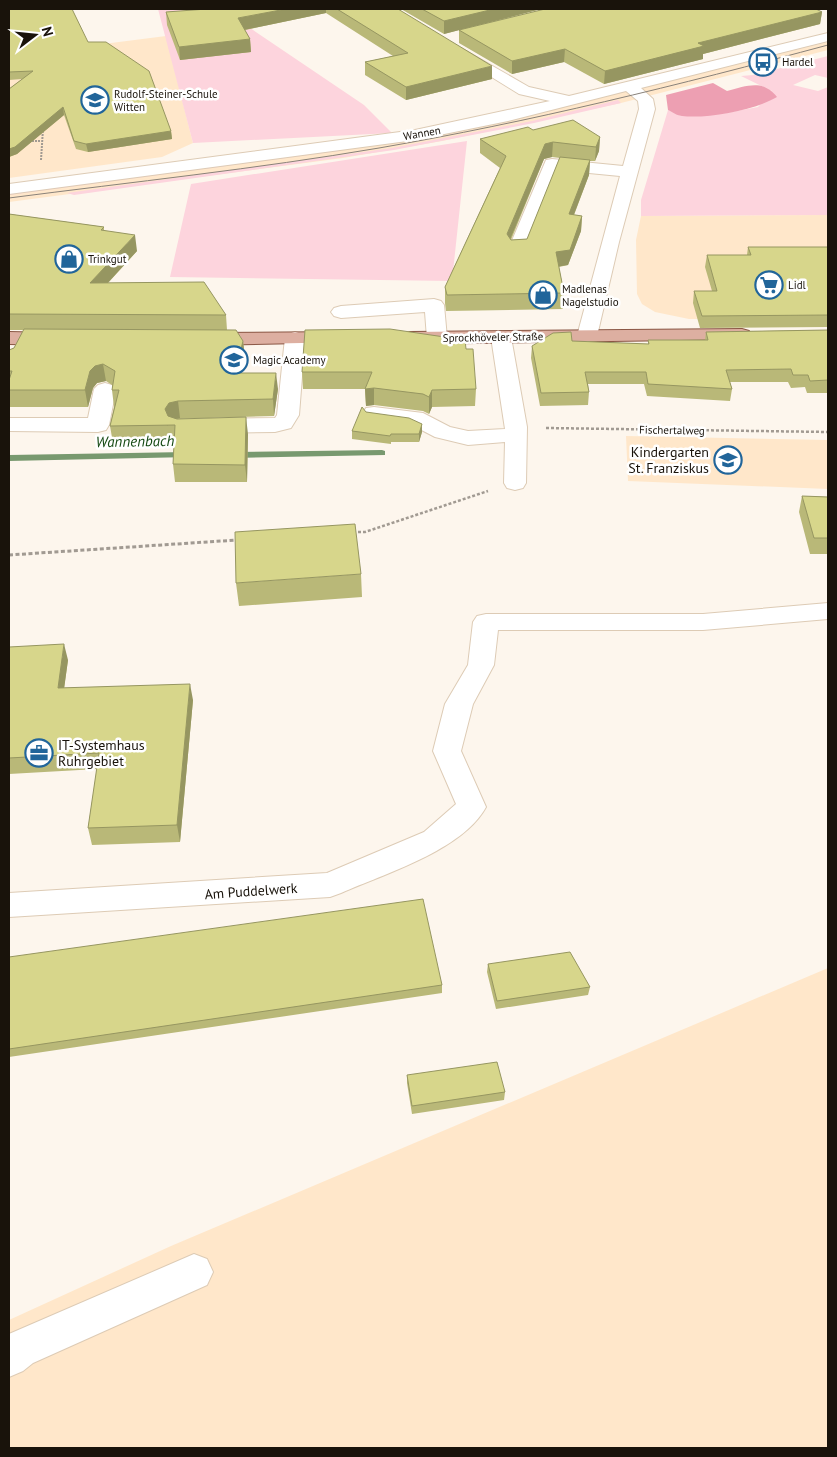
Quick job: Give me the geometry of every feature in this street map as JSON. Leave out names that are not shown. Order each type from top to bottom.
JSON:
[{"type":"main road","name":"Sprockhöveler Straße","points":[[387,338],[761,335]]},
{"type":"main road","points":[[14,338],[77,339]]},
{"type":"main road","points":[[184,339],[358,338]]},
{"type":"street","name":"Wannen","points":[[9,189],[357,144],[460,126],[529,111],[828,37]]},
{"type":"street","points":[[451,46],[524,91],[554,96],[568,101]]},
{"type":"street","points":[[587,336],[610,242],[646,118],[648,102],[640,93],[629,86]]},
{"type":"street","points":[[524,91],[522,101],[524,107],[529,111]]},
{"type":"street","points":[[517,250],[552,164],[630,172]]},
{"type":"street","points":[[341,312],[434,306],[437,338]]},
{"type":"street","points":[[501,337],[515,431],[515,483]]},
{"type":"street","points":[[9,360],[14,338]]},
{"type":"street","points":[[190,427],[275,425],[283,423],[288,415],[295,338]]},
{"type":"street","points":[[9,425],[98,425],[105,389]]},
{"type":"street","points":[[374,413],[415,418],[443,432],[468,438],[515,431]]},
{"type":"street","name":"Am Puddelwerk","points":[[9,905],[330,885],[434,840],[472,807],[448,751],[459,704],[481,666],[486,622],[703,622],[828,611]]},
{"type":"street","points":[[9,1357],[19,1349],[194,1272]]},
{"type":"path","points":[[41,168],[40,141],[44,124]]},
{"type":"path","points":[[22,142],[40,141]]},
{"type":"path","name":"Fischertalweg","points":[[515,431],[828,432]]},
{"type":"path","points":[[345,533],[365,532],[462,498],[515,483]]},
{"type":"path","points":[[9,554],[246,539]]},
{"type":"shaded area","points":[[158,9],[222,9],[364,105],[392,133],[193,143]]},
{"type":"shaded area","name":"Rudolf-Steiner-Schule Witten","points":[[166,36],[193,143],[162,157],[9,178],[9,56]]},
{"type":"shaded area","points":[[828,42],[828,50],[621,103],[442,141],[343,158],[9,202],[9,194],[525,116]]},
{"type":"shaded area","points":[[828,56],[828,78],[815,75],[793,85],[818,91],[828,87],[828,215],[641,216],[641,200],[668,110],[681,116],[726,113],[758,107],[772,91],[741,76],[753,75]]},
{"type":"shaded area","points":[[713,83],[727,91],[754,85],[760,86],[772,91],[777,97],[744,110],[717,115],[682,116],[668,110],[666,95]]},
{"type":"shaded area","points":[[618,100],[621,103],[534,123],[394,150],[74,195],[67,193],[392,148],[532,121]]},
{"type":"shaded area","points":[[467,141],[452,281],[170,277],[191,184]]},
{"type":"shaded area","points":[[339,151],[9,195],[9,194]]},
{"type":"shaded area","points":[[828,215],[828,319],[689,319],[655,312],[642,304],[637,294],[636,240],[641,216]]},
{"type":"shaded area","name":"Kindergarten St. Franziskus","points":[[626,436],[828,440],[828,489],[628,481]]},
{"type":"shaded area","points":[[828,968],[828,1448],[9,1448],[9,1320],[171,1246]]},
{"type":"building","points":[[9,9],[72,9],[88,42],[106,42],[149,71],[171,131],[86,144],[74,141],[63,107],[15,147],[9,149],[9,89],[33,71],[9,72]]},
{"type":"building","points":[[207,9],[286,9],[238,18],[250,39],[179,47],[166,12]]},
{"type":"building","points":[[337,9],[398,9],[492,66],[406,87],[365,62],[408,53]]},
{"type":"building","points":[[422,9],[494,9],[444,21]]},
{"type":"building","points":[[545,9],[816,9],[822,12],[698,43],[704,46],[605,71],[565,49],[512,61],[459,30]]},
{"type":"building","points":[[573,120],[600,137],[596,147],[553,142],[545,144],[507,234],[511,240],[527,239],[560,157],[590,160],[569,214],[582,216],[570,250],[556,252],[564,293],[447,295],[445,287],[506,156],[480,139],[528,127],[533,130]]},
{"type":"building","points":[[9,214],[104,227],[101,230],[135,235],[90,283],[204,282],[226,315],[9,314]]},
{"type":"building","name":"Lidl","points":[[748,247],[828,247],[828,315],[702,316],[694,291],[717,291],[707,255],[751,255]]},
{"type":"building","points":[[24,329],[236,330],[243,341],[235,373],[276,373],[273,399],[178,401],[169,403],[165,409],[168,416],[177,419],[246,417],[245,465],[173,464],[175,425],[110,426],[119,390],[112,390],[115,371],[103,364],[95,366],[90,371],[85,390],[9,390],[9,380],[12,371],[9,371],[9,350],[14,348]]},
{"type":"building","points":[[390,329],[465,340],[466,349],[473,349],[476,389],[432,390],[429,397],[423,394],[374,388],[365,389],[372,372],[302,372],[305,330]]},
{"type":"building","points":[[828,330],[828,380],[810,381],[808,375],[793,375],[791,369],[726,370],[732,389],[648,384],[646,372],[585,372],[589,392],[541,393],[532,346],[553,333],[571,332],[572,341],[649,344],[648,340],[708,340],[706,332]]},
{"type":"building","points":[[362,407],[366,412],[409,418],[422,424],[419,434],[391,434],[390,436],[352,431]]},
{"type":"building","points":[[802,496],[828,497],[828,538],[814,538]]},
{"type":"building","points":[[355,524],[361,574],[236,583],[235,532]]},
{"type":"building","points":[[64,644],[58,688],[190,684],[177,825],[88,828],[99,753],[9,758],[9,647]]},
{"type":"building","points":[[423,899],[442,985],[9,1049],[9,957]]},
{"type":"building","points":[[570,952],[590,987],[497,1001],[488,964]]},
{"type":"building","points":[[497,1062],[505,1092],[412,1106],[407,1075]]},
{"type":"waterway","name":"Wannenbach","points":[[233,455],[382,453]]},
{"type":"waterway","name":"Wannenbach","points":[[9,458],[187,455]]},
{"type":"tram line","points":[[9,198],[287,162],[436,138],[604,102],[828,45]]},
{"type":"place","name":"Hardel","points":[[763,62]]},
{"type":"place","name":"Rudolf-Steiner-Schule Witten","points":[[95,100]]},
{"type":"place","name":"Trinkgut","points":[[69,259]]},
{"type":"place","name":"Lidl","points":[[769,285]]},
{"type":"place","name":"Madlenas Nagelstudio","points":[[543,295]]},
{"type":"place","name":"Magic Academy","points":[[234,360]]},
{"type":"place","name":"Kindergarten St. Franziskus","points":[[728,460]]},
{"type":"place","name":"IT-Systemhaus Ruhrgebiet","points":[[39,753]]}]
